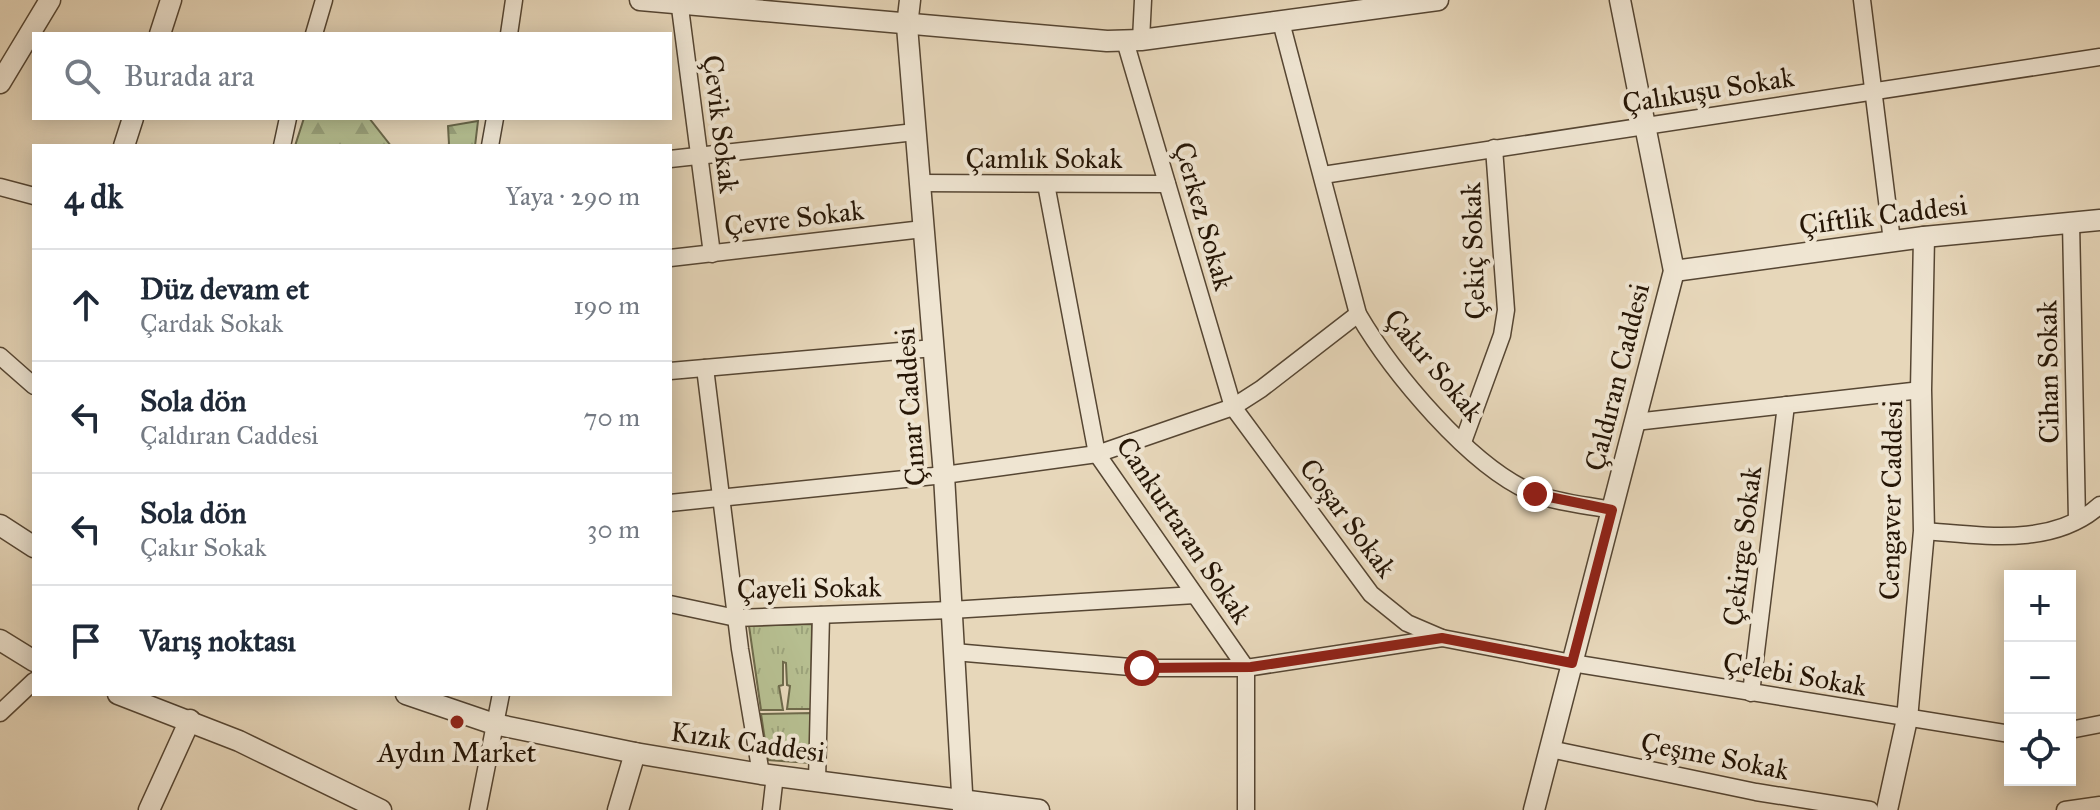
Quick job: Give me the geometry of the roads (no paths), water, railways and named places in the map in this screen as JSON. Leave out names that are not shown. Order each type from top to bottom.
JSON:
[{"type":"street","points":[[0,83],[50,0]]},
{"type":"street","points":[[161,32],[171,0]]},
{"type":"street","points":[[315,32],[324,0]]},
{"type":"street","points":[[509,32],[514,0]]},
{"type":"street","points":[[640,0],[907,26],[1133,40],[1425,1]]},
{"type":"street","name":"Çınar Caddesi","points":[[910,0],[907,26],[944,475],[963,804]]},
{"type":"street","name":"Çerkez Sokak","points":[[1143,0],[1133,40],[1167,184],[1233,407]]},
{"type":"street","name":"Çaldıran Caddesi","points":[[1534,810],[1674,271],[1620,0]]},
{"type":"street","points":[[1862,0],[1876,91],[1892,241]]},
{"type":"street","name":"Çevik Sokak","points":[[679,2],[712,254]]},
{"type":"street","name":"Çakır Sokak","points":[[1281,22],[1358,314],[1392,366],[1494,471],[1535,494],[1612,510]]},
{"type":"street","name":"Çalıkuşu Sokak","points":[[1323,175],[2100,57]]},
{"type":"street","points":[[125,144],[132,120]]},
{"type":"street","points":[[282,144],[288,120]]},
{"type":"street","points":[[490,144],[495,120]]},
{"type":"street","points":[[672,159],[915,132]]},
{"type":"street","name":"Çekiç Sokak","points":[[1463,442],[1502,335],[1506,310],[1494,148]]},
{"type":"street","name":"Çamlık Sokak","points":[[920,183],[1167,184]]},
{"type":"street","name":"Cankurtaran Sokak","points":[[1046,184],[1097,454],[1246,668],[1246,810]]},
{"type":"street","points":[[0,187],[32,195]]},
{"type":"street","name":"Çiftlik Caddesi","points":[[1674,271],[1924,237],[2100,220]]},
{"type":"street","name":"Cihan Sokak","points":[[2071,222],[2077,520]]},
{"type":"street","name":"Çevre Sokak","points":[[672,258],[923,229]]},
{"type":"street","name":"Cengaver Caddesi","points":[[1887,810],[1907,719],[1924,531],[1921,390],[1924,237]]},
{"type":"street","points":[[672,503],[944,475],[1097,454],[1233,407],[1358,314]]},
{"type":"street","points":[[672,371],[934,348]]},
{"type":"street","points":[[0,356],[32,384]]},
{"type":"street","points":[[705,368],[736,618],[768,775],[771,810]]},
{"type":"street","points":[[1635,422],[1921,390]]},
{"type":"street","name":"Çekirge Sokak","points":[[1751,693],[1786,405]]},
{"type":"street","name":"Coşar Sokak","points":[[1233,407],[1371,594],[1407,623],[1442,638]]},
{"type":"street","points":[[1924,531],[2023,536],[2077,520],[2100,505]]},
{"type":"street","points":[[0,525],[32,546]]},
{"type":"street","name":"Çayeli Sokak","points":[[672,604],[736,618],[951,610],[1195,595]]},
{"type":"street","points":[[817,781],[821,615]]},
{"type":"street","points":[[954,652],[1142,668],[1246,668],[1442,638]]},
{"type":"street","name":"Çelebi Sokak","points":[[1442,638],[1572,663],[2004,733]]},
{"type":"street","points":[[0,640],[32,660]]},
{"type":"street","points":[[0,713],[32,683]]},
{"type":"street","points":[[124,696],[190,720],[300,768],[381,810]]},
{"type":"street","name":"Kızık Caddesi","points":[[412,696],[494,724],[635,753],[963,804],[1039,810]]},
{"type":"street","points":[[478,810],[501,696]]},
{"type":"street","points":[[149,810],[190,720]]},
{"type":"street","points":[[2076,729],[2100,724]]},
{"type":"street","name":"Çeşme Sokak","points":[[1550,749],[1756,792],[1870,810]]},
{"type":"street","points":[[618,810],[635,753]]},
{"type":"street","points":[[2065,810],[2100,805]]},
{"type":"place","name":"Aydın Market","points":[[457,722]]}]
